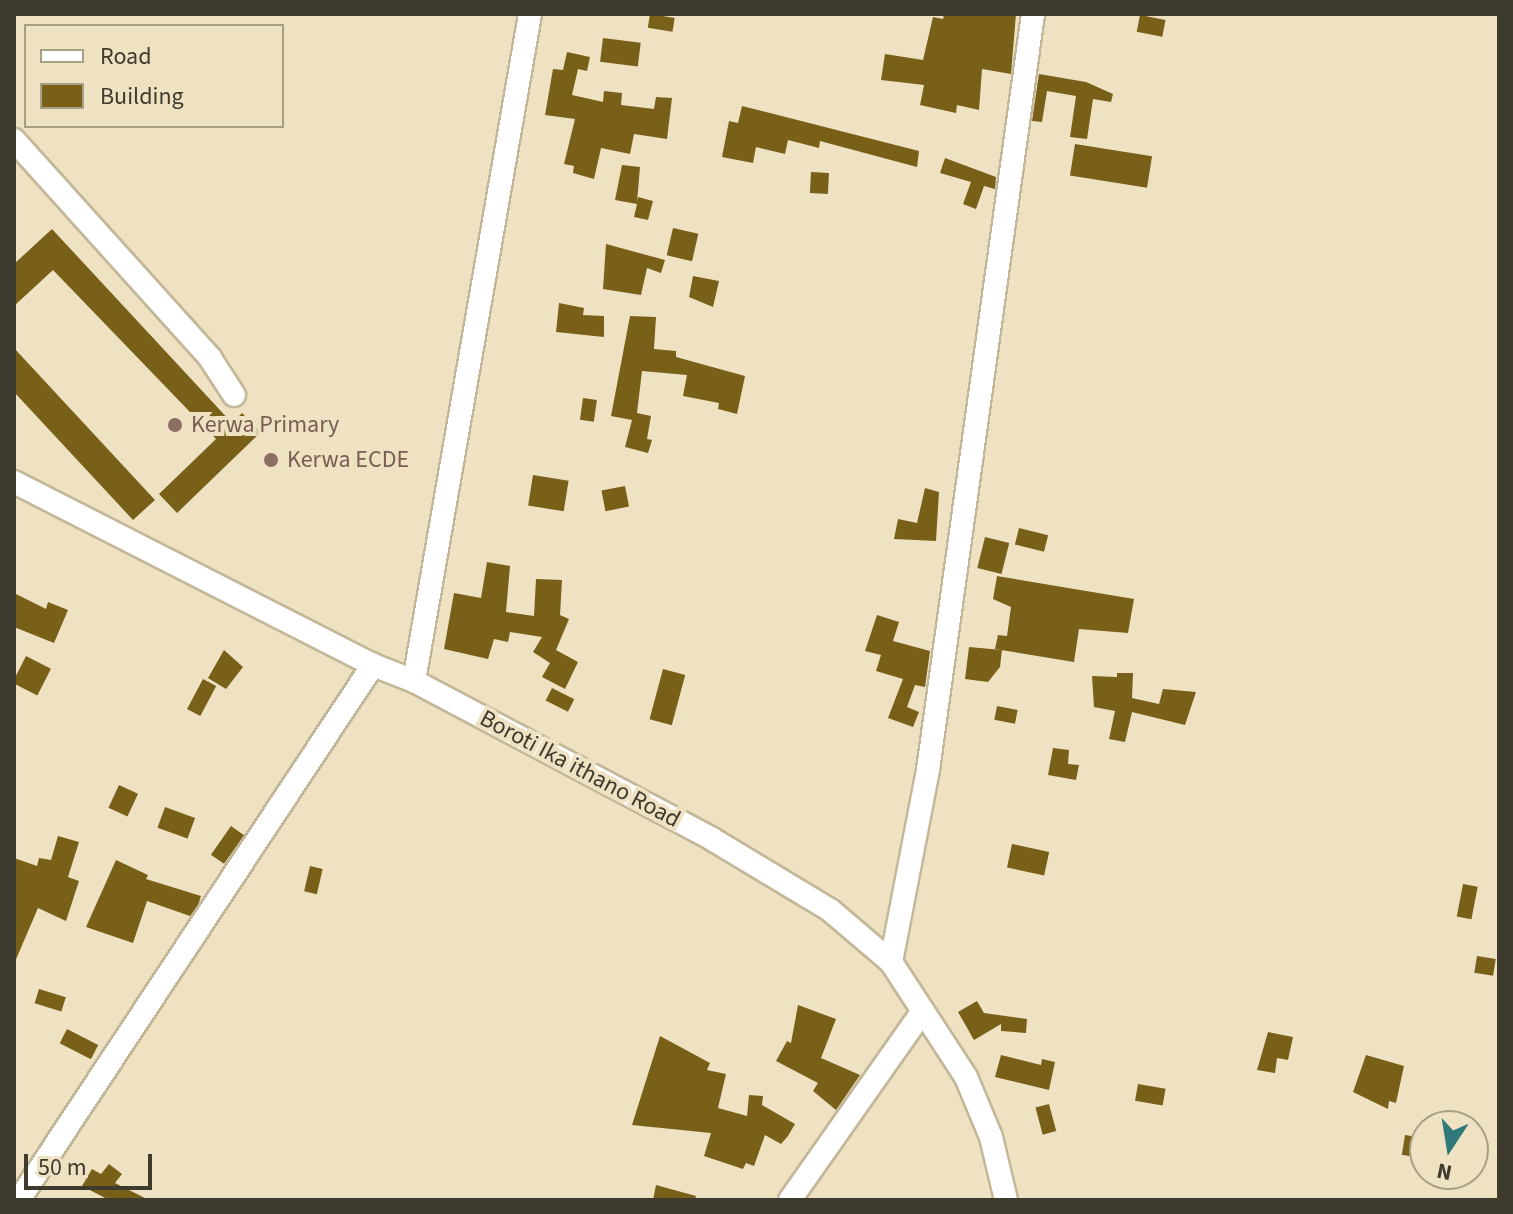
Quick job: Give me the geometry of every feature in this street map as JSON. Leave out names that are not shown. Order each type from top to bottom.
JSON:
[{"type":"street","points":[[414,681],[530,14]]},
{"type":"street","points":[[891,962],[928,770],[1033,14]]},
{"type":"street","points":[[14,140],[210,358],[234,395]]},
{"type":"street","name":"Boroti Ika ithano Road","points":[[14,482],[373,665],[414,681],[712,839],[830,910],[891,962],[966,1077],[991,1137],[1006,1200]]},
{"type":"street","points":[[19,1200],[373,665]]},
{"type":"street","points":[[790,1200],[923,1011]]},
{"type":"building","points":[[650,14],[675,18],[673,32],[648,28]]},
{"type":"building","points":[[944,14],[1016,14],[1011,74],[982,69],[979,110],[957,105],[956,113],[920,105],[924,85],[881,80],[885,54],[923,60],[933,17],[943,19]]},
{"type":"building","points":[[1140,15],[1166,20],[1162,37],[1137,32]]},
{"type":"building","points":[[603,38],[641,43],[638,66],[600,62]]},
{"type":"building","points":[[567,52],[590,57],[587,71],[578,69],[572,95],[603,102],[604,91],[622,93],[621,105],[654,109],[656,97],[672,98],[667,139],[634,134],[630,154],[601,148],[594,179],[573,173],[574,166],[564,164],[575,119],[545,115],[553,69],[563,70]]},
{"type":"building","points":[[1039,74],[1086,82],[1113,94],[1111,102],[1093,99],[1087,139],[1070,137],[1076,96],[1047,91],[1042,122],[1032,121]]},
{"type":"building","points":[[742,106],[919,151],[917,167],[820,141],[819,148],[788,140],[785,154],[756,147],[753,163],[722,157],[729,121],[738,123]]},
{"type":"building","points":[[1075,144],[1152,156],[1147,188],[1070,176]]},
{"type":"building","points":[[945,158],[996,177],[995,189],[984,186],[976,209],[963,204],[971,182],[940,173]]},
{"type":"building","points":[[622,165],[640,167],[637,202],[638,197],[653,201],[648,220],[634,217],[637,204],[615,200]]},
{"type":"building","points":[[811,172],[829,173],[828,194],[810,193]]},
{"type":"building","points":[[673,228],[698,234],[692,261],[667,255]]},
{"type":"building","points":[[52,229],[232,423],[242,413],[261,432],[177,513],[159,494],[216,439],[53,270],[14,306],[14,264]]},
{"type":"building","points":[[606,244],[665,260],[661,273],[647,268],[641,295],[603,289]]},
{"type":"building","points":[[693,276],[719,281],[713,307],[689,297]]},
{"type":"building","points":[[559,303],[584,308],[583,315],[604,316],[604,337],[556,332]]},
{"type":"building","points":[[630,316],[656,317],[654,349],[676,351],[676,357],[745,376],[737,414],[718,409],[719,403],[683,396],[687,375],[642,371],[637,413],[651,416],[647,439],[652,440],[648,453],[625,447],[632,420],[611,416]]},
{"type":"building","points":[[14,348],[155,500],[133,520],[14,392]]},
{"type":"building","points":[[583,398],[597,400],[594,422],[580,420]]},
{"type":"building","points":[[533,475],[569,481],[564,511],[528,506]]},
{"type":"building","points":[[625,486],[629,507],[605,511],[601,491]]},
{"type":"building","points":[[925,488],[939,492],[936,541],[894,539],[898,519],[917,523]]},
{"type":"building","points":[[1019,528],[1048,535],[1044,552],[1015,544]]},
{"type":"building","points":[[985,537],[1009,543],[1002,574],[977,568]]},
{"type":"building","points":[[487,562],[510,566],[506,612],[534,616],[536,579],[562,580],[560,615],[569,619],[556,650],[578,662],[565,689],[542,677],[550,663],[533,652],[542,637],[510,632],[508,642],[494,639],[488,659],[444,649],[454,593],[481,598]]},
{"type":"building","points":[[997,576],[1134,599],[1128,633],[1079,629],[1074,662],[995,649],[998,635],[1007,636],[1011,607],[993,599]]},
{"type":"building","points":[[14,593],[46,609],[48,602],[68,610],[54,643],[14,627]]},
{"type":"building","points":[[877,615],[899,622],[893,641],[930,651],[925,687],[915,685],[907,707],[919,712],[913,727],[888,718],[903,679],[876,671],[881,655],[865,651]]},
{"type":"building","points":[[969,647],[1002,650],[1000,667],[988,682],[965,679]]},
{"type":"building","points":[[224,650],[243,667],[226,689],[208,678]]},
{"type":"building","points":[[26,656],[51,669],[37,695],[14,684]]},
{"type":"building","points":[[663,669],[685,675],[672,725],[650,719]]},
{"type":"building","points":[[1117,673],[1133,673],[1132,698],[1159,704],[1163,689],[1196,692],[1185,725],[1132,712],[1125,742],[1109,739],[1115,711],[1094,707],[1092,676],[1117,677]]},
{"type":"building","points":[[203,679],[216,686],[200,716],[187,709]]},
{"type":"building","points":[[552,688],[574,699],[568,712],[546,700]]},
{"type":"building","points":[[997,706],[1018,710],[1015,724],[994,720]]},
{"type":"building","points":[[1053,748],[1069,750],[1068,764],[1079,765],[1076,780],[1048,775]]},
{"type":"building","points":[[119,785],[138,794],[127,817],[108,808]]},
{"type":"building","points":[[165,807],[195,818],[188,839],[157,828]]},
{"type":"building","points":[[231,826],[244,835],[224,864],[211,855]]},
{"type":"building","points":[[58,836],[79,842],[68,877],[79,881],[66,921],[38,908],[14,964],[14,858],[37,866],[39,858],[51,860]]},
{"type":"building","points":[[1012,844],[1049,852],[1044,875],[1007,867]]},
{"type":"building","points":[[116,860],[148,875],[146,879],[201,896],[198,905],[190,916],[147,901],[133,943],[86,927]]},
{"type":"building","points":[[310,866],[323,869],[317,894],[304,891]]},
{"type":"building","points":[[1463,884],[1478,887],[1471,919],[1457,916]]},
{"type":"building","points":[[1477,956],[1496,959],[1493,976],[1474,973]]},
{"type":"building","points":[[39,989],[66,997],[61,1012],[35,1003]]},
{"type":"building","points":[[977,1001],[984,1013],[1027,1019],[1026,1033],[1001,1031],[1001,1024],[974,1040],[958,1012]]},
{"type":"building","points":[[798,1005],[836,1019],[821,1058],[860,1075],[836,1110],[813,1091],[818,1083],[776,1061],[787,1041],[791,1043]]},
{"type":"building","points":[[67,1029],[98,1045],[91,1059],[60,1043]]},
{"type":"building","points":[[1268,1032],[1293,1037],[1288,1060],[1277,1058],[1275,1073],[1257,1070]]},
{"type":"building","points":[[660,1036],[710,1063],[707,1070],[726,1074],[718,1108],[747,1116],[749,1095],[763,1096],[762,1105],[795,1124],[788,1136],[781,1144],[765,1135],[754,1166],[746,1163],[743,1169],[704,1156],[711,1133],[632,1125]]},
{"type":"building","points":[[1001,1055],[1041,1065],[1042,1059],[1055,1062],[1049,1090],[995,1077]]},
{"type":"building","points":[[1366,1055],[1404,1066],[1396,1103],[1389,1101],[1388,1109],[1353,1092]]},
{"type":"building","points":[[1138,1084],[1166,1089],[1163,1106],[1135,1101]]},
{"type":"building","points":[[1049,1104],[1056,1131],[1043,1135],[1035,1108]]},
{"type":"building","points":[[1405,1135],[1409,1136],[1409,1156],[1402,1155]]},
{"type":"building","points":[[109,1164],[122,1174],[115,1183],[149,1200],[109,1200],[82,1186],[92,1169],[101,1174]]},
{"type":"building","points":[[656,1185],[696,1196],[695,1200],[653,1200]]},
{"type":"place","name":"Kerwa Primary","points":[[175,425]]},
{"type":"place","name":"Kerwa ECDE","points":[[271,460]]}]
